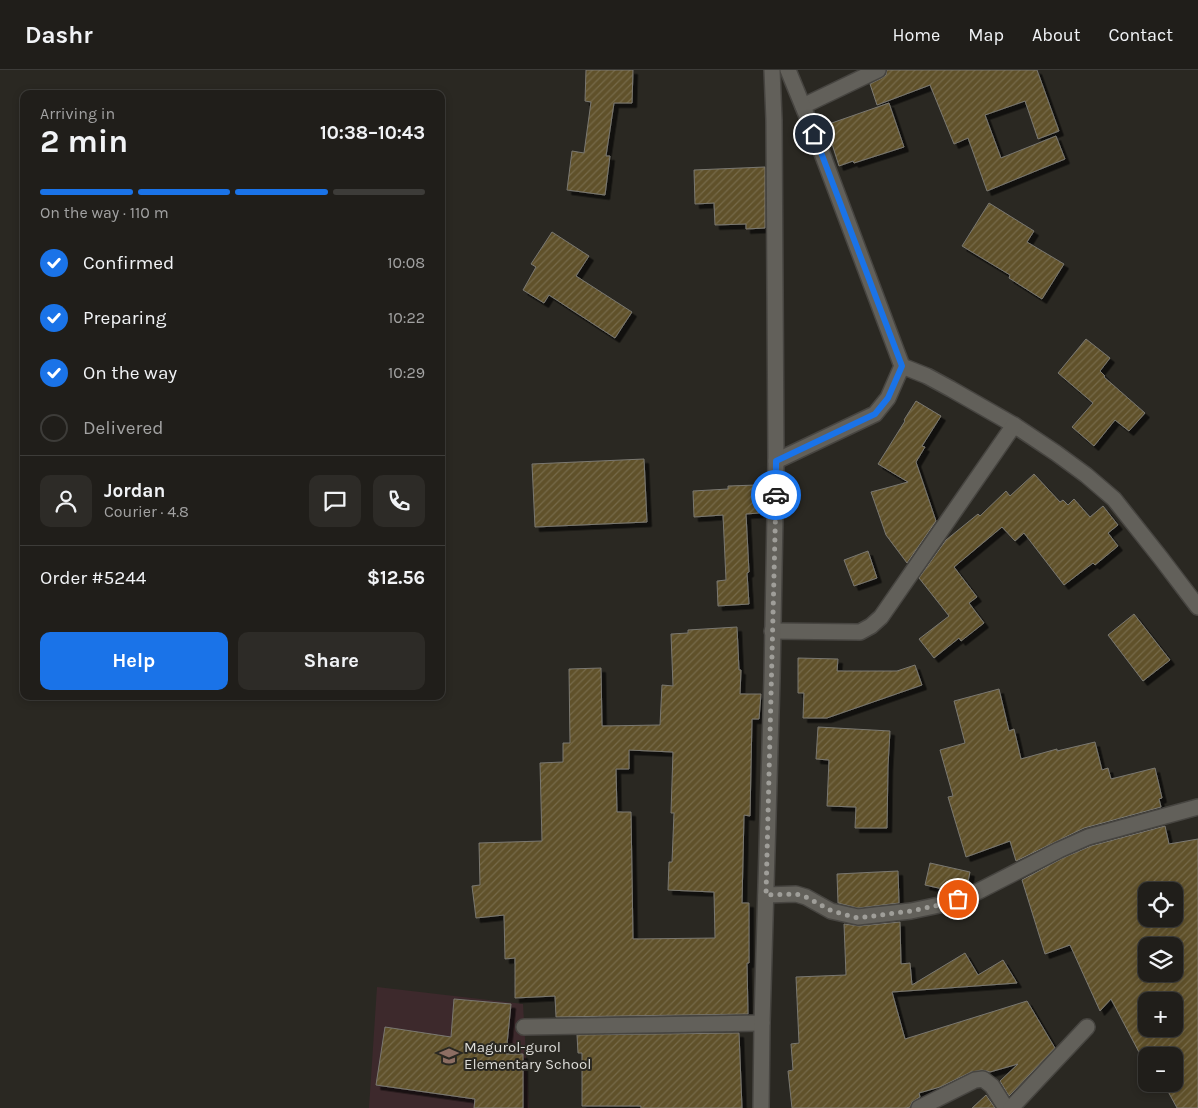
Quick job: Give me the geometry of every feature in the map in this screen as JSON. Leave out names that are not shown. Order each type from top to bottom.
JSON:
[{"type":"street","points":[[761,1108],[776,461],[772,70]]},
{"type":"street","points":[[776,461],[875,414],[888,398],[902,366],[788,70]]},
{"type":"street","points":[[803,106],[878,70]]},
{"type":"street","points":[[902,366],[927,376],[1014,425],[1056,453],[1114,499],[1198,607]]},
{"type":"street","points":[[772,630],[860,632],[871,626],[881,617],[1014,425]]},
{"type":"street","points":[[766,895],[796,894],[806,897],[832,911],[858,918],[911,911],[944,904],[973,894],[1088,837],[1198,807]]},
{"type":"street","points":[[524,1027],[762,1023]]},
{"type":"street","points":[[1011,1108],[1087,1027]]},
{"type":"street","points":[[919,1108],[975,1080],[983,1079],[992,1086],[1006,1108]]},
{"type":"shaded area","name":"Magurol-gurol Elementary School","points":[[377,987],[523,1004],[529,1108],[369,1108]]},
{"type":"building","points":[[586,70],[633,70],[632,103],[614,103],[606,156],[610,156],[605,195],[567,190],[572,151],[584,153],[591,102],[585,101]]},
{"type":"building","points":[[887,70],[1037,70],[1059,131],[1038,139],[1025,101],[985,115],[1001,158],[1056,136],[1065,159],[987,191],[968,138],[954,144],[930,85],[877,105],[870,84],[886,75]]},
{"type":"building","points":[[889,103],[904,147],[839,166],[826,125]]},
{"type":"building","points":[[765,167],[765,228],[746,229],[746,224],[715,225],[714,203],[695,204],[694,170]]},
{"type":"building","points":[[989,203],[1034,231],[1027,242],[1064,264],[1042,299],[1009,278],[1010,275],[962,246]]},
{"type":"building","points":[[552,232],[589,256],[576,276],[632,312],[615,338],[549,295],[544,303],[523,290],[536,267],[531,264]]},
{"type":"building","points":[[1086,339],[1110,358],[1100,371],[1104,377],[1145,413],[1129,431],[1115,420],[1094,446],[1072,427],[1093,403],[1058,373]]},
{"type":"building","points":[[916,401],[941,416],[922,446],[925,447],[916,462],[936,521],[907,563],[886,535],[871,492],[908,482],[878,464]]},
{"type":"building","points":[[644,459],[647,522],[535,527],[532,464]]},
{"type":"building","points":[[1034,474],[1060,502],[1063,500],[1068,505],[1074,499],[1090,517],[1103,506],[1118,525],[1108,533],[1118,546],[1095,565],[1093,563],[1064,585],[1024,533],[1015,541],[1002,527],[954,567],[977,597],[969,603],[984,623],[961,641],[959,638],[934,658],[919,639],[949,616],[919,578],[946,540],[978,514],[980,516],[1006,491],[1010,496]]},
{"type":"building","points":[[757,485],[759,513],[746,514],[749,604],[718,606],[717,581],[726,580],[723,515],[694,517],[693,491],[728,489],[728,486]]},
{"type":"building","points":[[868,551],[877,578],[854,586],[844,560]]},
{"type":"building","points":[[1134,614],[1170,660],[1143,681],[1108,635]]},
{"type":"building","points":[[737,627],[739,670],[741,670],[740,694],[761,694],[759,719],[752,719],[750,816],[744,815],[742,903],[749,903],[748,1014],[556,1017],[555,996],[515,998],[515,958],[505,959],[504,915],[476,918],[472,886],[480,885],[479,843],[542,841],[540,763],[563,762],[563,743],[570,743],[569,669],[601,668],[602,726],[660,725],[662,685],[673,686],[671,634],[688,633],[688,630]],"holes":[[[629,750],[673,752],[671,813],[674,813],[672,862],[669,862],[668,890],[714,892],[715,938],[633,939],[631,812],[617,812],[616,769],[629,769]]]},
{"type":"building","points":[[798,658],[838,659],[837,671],[897,671],[915,665],[922,685],[827,718],[803,718],[804,693],[798,693]]},
{"type":"building","points":[[999,689],[1009,731],[1014,729],[1021,759],[1057,749],[1057,751],[1095,742],[1102,770],[1108,768],[1111,779],[1155,768],[1162,798],[1159,799],[1161,807],[1084,828],[1016,861],[1010,841],[966,857],[948,797],[953,796],[940,750],[965,743],[954,701]]},
{"type":"building","points":[[818,727],[890,731],[887,828],[855,828],[856,807],[827,806],[829,760],[816,759]]},
{"type":"building","points":[[1165,826],[1169,844],[1198,839],[1198,1108],[1177,1108],[1168,1092],[1183,1092],[1183,1047],[1138,1047],[1138,1050],[1111,999],[1100,1011],[1070,945],[1045,954],[1022,880],[1063,858],[1091,846]]},
{"type":"building","points":[[930,863],[970,872],[967,886],[952,891],[925,885]]},
{"type":"building","points":[[898,871],[899,903],[858,908],[838,903],[837,874]]},
{"type":"building","points":[[900,922],[901,964],[910,963],[912,985],[965,953],[978,975],[1003,960],[1017,983],[892,992],[905,1039],[1027,1001],[1055,1048],[1009,1096],[1000,1081],[1018,1064],[990,1072],[982,1070],[971,1072],[940,1087],[919,1093],[920,1097],[912,1102],[910,1107],[906,1108],[792,1108],[788,1071],[793,1070],[791,1044],[799,1043],[796,977],[846,975],[844,924],[859,926]]},
{"type":"building","name":"Magurol-gurol Elementary School","points":[[454,999],[511,1004],[506,1054],[523,1054],[523,1108],[474,1108],[475,1099],[376,1085],[385,1027],[451,1037]]},
{"type":"building","points":[[739,1033],[742,1108],[582,1106],[582,1053],[578,1053],[577,1035]]},
{"type":"building","points":[[986,1095],[995,1108],[972,1108]]},
{"type":"way so far","points":[[776,495],[766,895],[796,894],[806,897],[832,911],[858,918],[911,911],[958,899]]},
{"type":"place","name":"Magurol-gurol Elementary School","points":[[449,1056]]},
{"type":"route","points":[[776,495],[776,461],[875,414],[888,398],[902,366],[814,134]]}]
